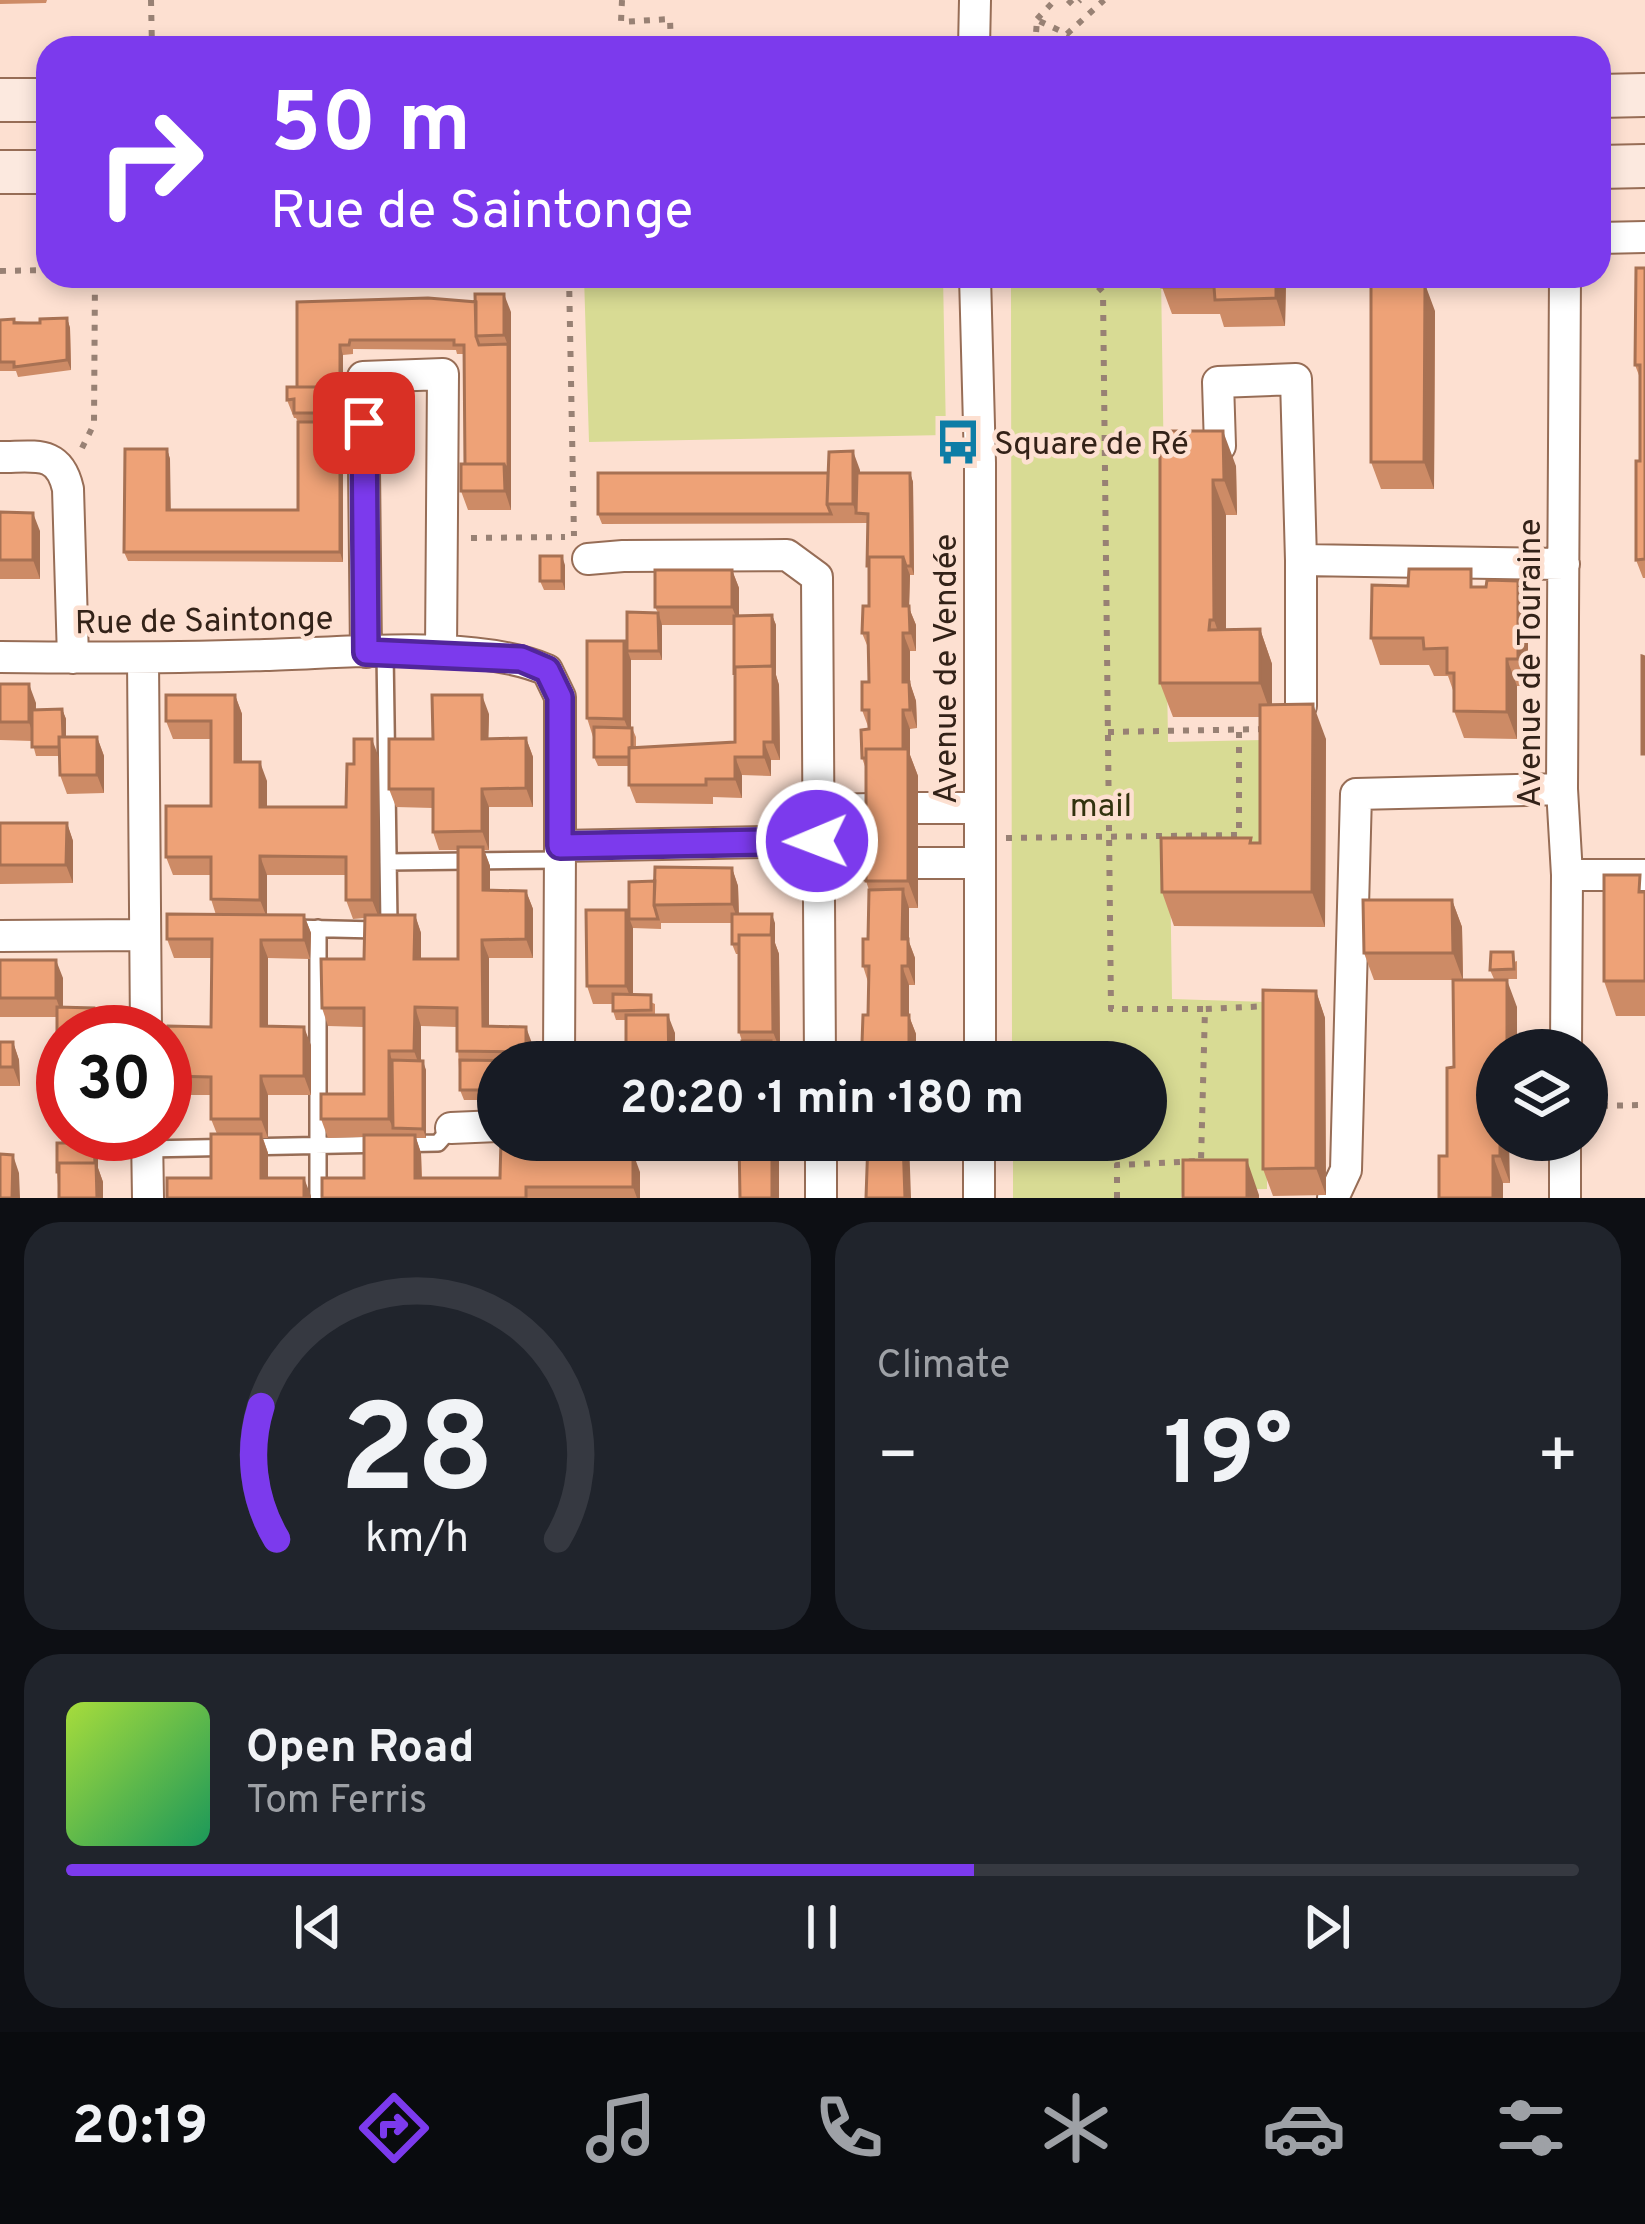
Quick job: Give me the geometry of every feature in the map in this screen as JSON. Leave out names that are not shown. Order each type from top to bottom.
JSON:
[{"type":"street","points":[[975,0],[976,36]]},
{"type":"street","points":[[1611,96],[1645,95]]},
{"type":"street","points":[[0,100],[36,100]]},
{"type":"street","points":[[1611,167],[1645,166]]},
{"type":"street","points":[[0,172],[36,172]]},
{"type":"street","points":[[1611,238],[1645,237]]},
{"type":"street","name":"Avenue de Vendée","points":[[975,288],[980,1041]]},
{"type":"street","name":"Avenue de Touraine","points":[[1565,288],[1562,789],[1566,1029]]},
{"type":"street","points":[[375,652],[363,377],[443,374],[441,653]]},
{"type":"street","points":[[1220,446],[1218,382],[1296,379],[1301,706]]},
{"type":"street","points":[[0,457],[51,458],[64,470],[73,658]]},
{"type":"street","points":[[581,548],[623,556],[788,555],[817,577],[820,1041]]},
{"type":"street","points":[[1300,560],[1564,564]]},
{"type":"street","name":"Rue de Saintonge","points":[[0,657],[375,652],[521,659],[547,670],[560,697],[560,853]]},
{"type":"street","points":[[143,658],[154,932],[148,1005]]},
{"type":"street","points":[[1333,1198],[1346,1170],[1357,794],[1562,789]]},
{"type":"street","points":[[918,808],[980,837]]},
{"type":"street","points":[[559,1041],[560,853],[817,839],[875,809]]},
{"type":"street","points":[[918,863],[980,837]]},
{"type":"street","points":[[817,839],[876,864]]},
{"type":"street","points":[[1567,875],[1645,874]]},
{"type":"street","points":[[0,936],[154,932]]},
{"type":"street","points":[[452,1127],[477,1126]]},
{"type":"street","points":[[147,1161],[148,1198]]},
{"type":"street","points":[[820,1161],[821,1198]]},
{"type":"street","points":[[979,1161],[979,1198]]},
{"type":"street","points":[[1565,1161],[1565,1198]]},
{"type":"lane","points":[[274,928],[376,930],[389,923],[375,652]]},
{"type":"lane","points":[[388,862],[560,853]]},
{"type":"lane","points":[[318,1198],[319,928]]},
{"type":"lane","points":[[192,1143],[438,1142],[452,1127]]},
{"type":"path","points":[[151,0],[152,36]]},
{"type":"path","points":[[622,0],[621,22],[670,19],[671,36]]},
{"type":"path","points":[[1036,36],[1037,20],[1055,0]]},
{"type":"path","points":[[1068,0],[1074,6],[1080,0]]},
{"type":"path","points":[[1037,20],[1067,34],[1104,0]]},
{"type":"path","points":[[0,271],[36,270]]},
{"type":"path","points":[[64,470],[94,424],[95,288]]},
{"type":"path","points":[[443,539],[581,548],[570,288]]},
{"type":"path","points":[[1099,288],[1103,292],[1111,1009],[1288,1005]]},
{"type":"path","points":[[1105,448],[1220,446]]},
{"type":"path","points":[[1108,732],[1274,729],[1301,706]]},
{"type":"path","points":[[980,837],[1239,835],[1239,730]]},
{"type":"path","points":[[1117,1198],[1117,1165],[1201,1161],[1204,1009]]},
{"type":"path","points":[[1608,1106],[1645,1105]]},
{"type":"green space","points":[[584,288],[943,288],[946,435],[589,442]]},
{"type":"green space","name":"mail","points":[[1011,288],[1161,288],[1168,742],[1263,740],[1265,864],[1170,865],[1172,999],[1267,1002],[1267,1189],[1182,1190],[1181,1198],[1013,1198],[1013,1161],[1167,1161],[1167,1041],[1012,1041]]},
{"type":"building","points":[[1636,268],[1645,268],[1645,559],[1636,560],[1640,365],[1635,365]]},
{"type":"building","points":[[1214,288],[1276,288],[1276,298],[1215,300]]},
{"type":"building","points":[[1371,288],[1425,288],[1424,462],[1371,462]]},
{"type":"building","points":[[475,294],[504,294],[504,335],[476,336]]},
{"type":"building","points":[[428,298],[476,302],[479,345],[508,344],[508,473],[504,464],[465,464],[464,345],[454,345],[454,340],[350,340],[349,345],[340,345],[340,396],[337,387],[297,387],[297,302]]},
{"type":"building","points":[[67,318],[67,360],[14,367],[14,362],[0,362],[0,320],[40,323],[40,319]]},
{"type":"building","points":[[287,387],[337,387],[337,413],[294,413],[294,399],[287,400]]},
{"type":"building","points":[[298,422],[340,422],[340,552],[124,552],[125,449],[167,449],[167,510],[298,510]]},
{"type":"building","points":[[1160,431],[1223,431],[1224,480],[1213,480],[1214,620],[1209,630],[1260,629],[1260,683],[1160,683]]},
{"type":"building","points":[[853,451],[853,504],[827,504],[829,452]]},
{"type":"building","points":[[461,464],[504,464],[505,491],[461,491]]},
{"type":"building","points":[[598,473],[828,473],[831,514],[598,514]]},
{"type":"building","points":[[857,473],[910,473],[911,566],[906,566],[903,557],[869,557],[867,566],[868,514],[856,513]]},
{"type":"building","points":[[0,512],[33,513],[33,560],[0,560]]},
{"type":"building","points":[[540,556],[562,556],[562,581],[540,581]]},
{"type":"building","points":[[869,557],[903,557],[903,606],[909,606],[910,633],[903,633],[903,682],[909,682],[910,710],[903,710],[903,749],[866,749],[866,758],[862,758],[861,730],[869,729],[869,710],[862,710],[862,682],[869,682],[868,633],[862,633],[863,606],[869,606]]},
{"type":"building","points":[[1409,569],[1471,569],[1471,587],[1486,587],[1487,580],[1518,581],[1518,659],[1507,659],[1507,712],[1454,711],[1454,673],[1447,673],[1447,648],[1424,649],[1423,638],[1371,638],[1372,585],[1408,586]]},
{"type":"building","points":[[655,570],[732,570],[732,607],[655,607]]},
{"type":"building","points":[[627,612],[658,613],[659,651],[627,651]]},
{"type":"building","points":[[772,615],[772,666],[735,667],[734,675],[734,616]]},
{"type":"building","points":[[587,641],[624,641],[624,719],[587,718]]},
{"type":"building","points":[[1645,657],[1645,754],[1642,754]]},
{"type":"building","points":[[773,666],[773,742],[764,742],[764,757],[735,757],[735,779],[706,779],[706,785],[629,785],[629,748],[735,742],[735,667]]},
{"type":"building","points":[[0,684],[29,684],[29,722],[0,722]]},
{"type":"building","points":[[166,695],[235,695],[235,762],[260,762],[260,807],[346,807],[347,764],[354,764],[354,739],[372,739],[372,900],[346,900],[346,857],[260,856],[260,900],[211,899],[211,857],[166,857],[166,806],[211,806],[211,721],[166,721]]},
{"type":"building","points":[[432,695],[482,695],[482,739],[526,738],[526,788],[482,789],[482,831],[433,832],[433,789],[389,789],[389,739],[433,739]]},
{"type":"building","points":[[1313,704],[1312,892],[1162,892],[1161,838],[1251,838],[1250,843],[1260,843],[1260,705]]},
{"type":"building","points":[[62,709],[59,747],[32,747],[32,710]]},
{"type":"building","points":[[594,727],[632,728],[629,757],[594,757]]},
{"type":"building","points":[[59,737],[97,737],[97,775],[60,775]]},
{"type":"building","points":[[866,749],[908,749],[908,881],[866,881]]},
{"type":"building","points":[[0,823],[67,823],[66,865],[0,865]]},
{"type":"building","points":[[458,847],[483,847],[483,890],[526,891],[526,939],[482,940],[483,1026],[526,1027],[526,1041],[477,1041],[477,1051],[457,1051],[457,1008],[415,1007],[414,1051],[389,1051],[389,1119],[321,1119],[321,1094],[364,1094],[364,1008],[322,1008],[321,959],[364,959],[365,915],[415,915],[414,959],[458,959]]},
{"type":"building","points":[[655,867],[732,868],[732,904],[654,905]]},
{"type":"building","points":[[1604,875],[1640,875],[1639,892],[1645,892],[1645,981],[1604,981]]},
{"type":"building","points":[[655,881],[658,919],[629,919],[629,882]]},
{"type":"building","points":[[903,889],[902,939],[908,939],[908,966],[902,966],[902,1015],[909,1015],[909,1041],[862,1041],[863,1015],[868,1015],[869,966],[863,966],[863,939],[868,939],[869,890]]},
{"type":"building","points":[[1363,900],[1452,900],[1453,953],[1364,953]]},
{"type":"building","points":[[586,910],[626,910],[626,986],[587,986]]},
{"type":"building","points":[[167,914],[304,915],[304,940],[261,940],[261,1026],[304,1027],[304,1076],[261,1076],[261,1119],[211,1119],[211,1077],[192,1077],[192,1027],[211,1027],[212,939],[167,939]]},
{"type":"building","points":[[732,914],[772,914],[771,935],[739,935],[739,944],[732,944]]},
{"type":"building","points":[[739,935],[772,935],[773,1032],[739,1032]]},
{"type":"building","points":[[1491,952],[1513,952],[1514,969],[1490,970]]},
{"type":"building","points":[[0,960],[56,960],[56,998],[0,998]]},
{"type":"building","points":[[1453,980],[1507,980],[1507,1029],[1476,1029],[1476,1161],[1493,1161],[1493,1198],[1439,1198],[1439,1156],[1447,1156],[1447,1068],[1454,1067]]},
{"type":"building","points":[[1263,990],[1316,991],[1316,1168],[1263,1169]]},
{"type":"building","points":[[613,994],[651,995],[651,1010],[613,1011]]},
{"type":"building","points":[[626,1015],[668,1015],[669,1041],[626,1041]]},
{"type":"building","points":[[0,1042],[13,1042],[13,1067],[0,1067]]},
{"type":"building","points":[[392,1060],[423,1061],[423,1129],[393,1128]]},
{"type":"building","points":[[460,1060],[477,1060],[477,1090],[460,1090]]},
{"type":"building","points":[[211,1134],[261,1134],[261,1178],[304,1178],[304,1198],[167,1198],[167,1178],[211,1178]]},
{"type":"building","points":[[364,1135],[415,1135],[415,1178],[500,1178],[500,1161],[633,1161],[633,1187],[526,1187],[526,1198],[322,1198],[322,1178],[364,1178]]},
{"type":"building","points":[[0,1154],[13,1155],[12,1198],[0,1198]]},
{"type":"building","points":[[1183,1160],[1247,1160],[1247,1198],[1183,1198]]},
{"type":"building","points":[[57,1161],[95,1161],[59,1163],[57,1172]]},
{"type":"building","points":[[739,1161],[772,1161],[772,1198],[740,1198]]},
{"type":"building","points":[[867,1161],[904,1161],[905,1198],[866,1198]]},
{"type":"building","points":[[59,1163],[96,1163],[97,1198],[59,1198]]},
{"type":"place","name":"Square de Ré","points":[[958,442]]},
{"type":"route","points":[[364,423],[366,652],[521,659],[547,670],[560,697],[560,846],[817,841]]}]
